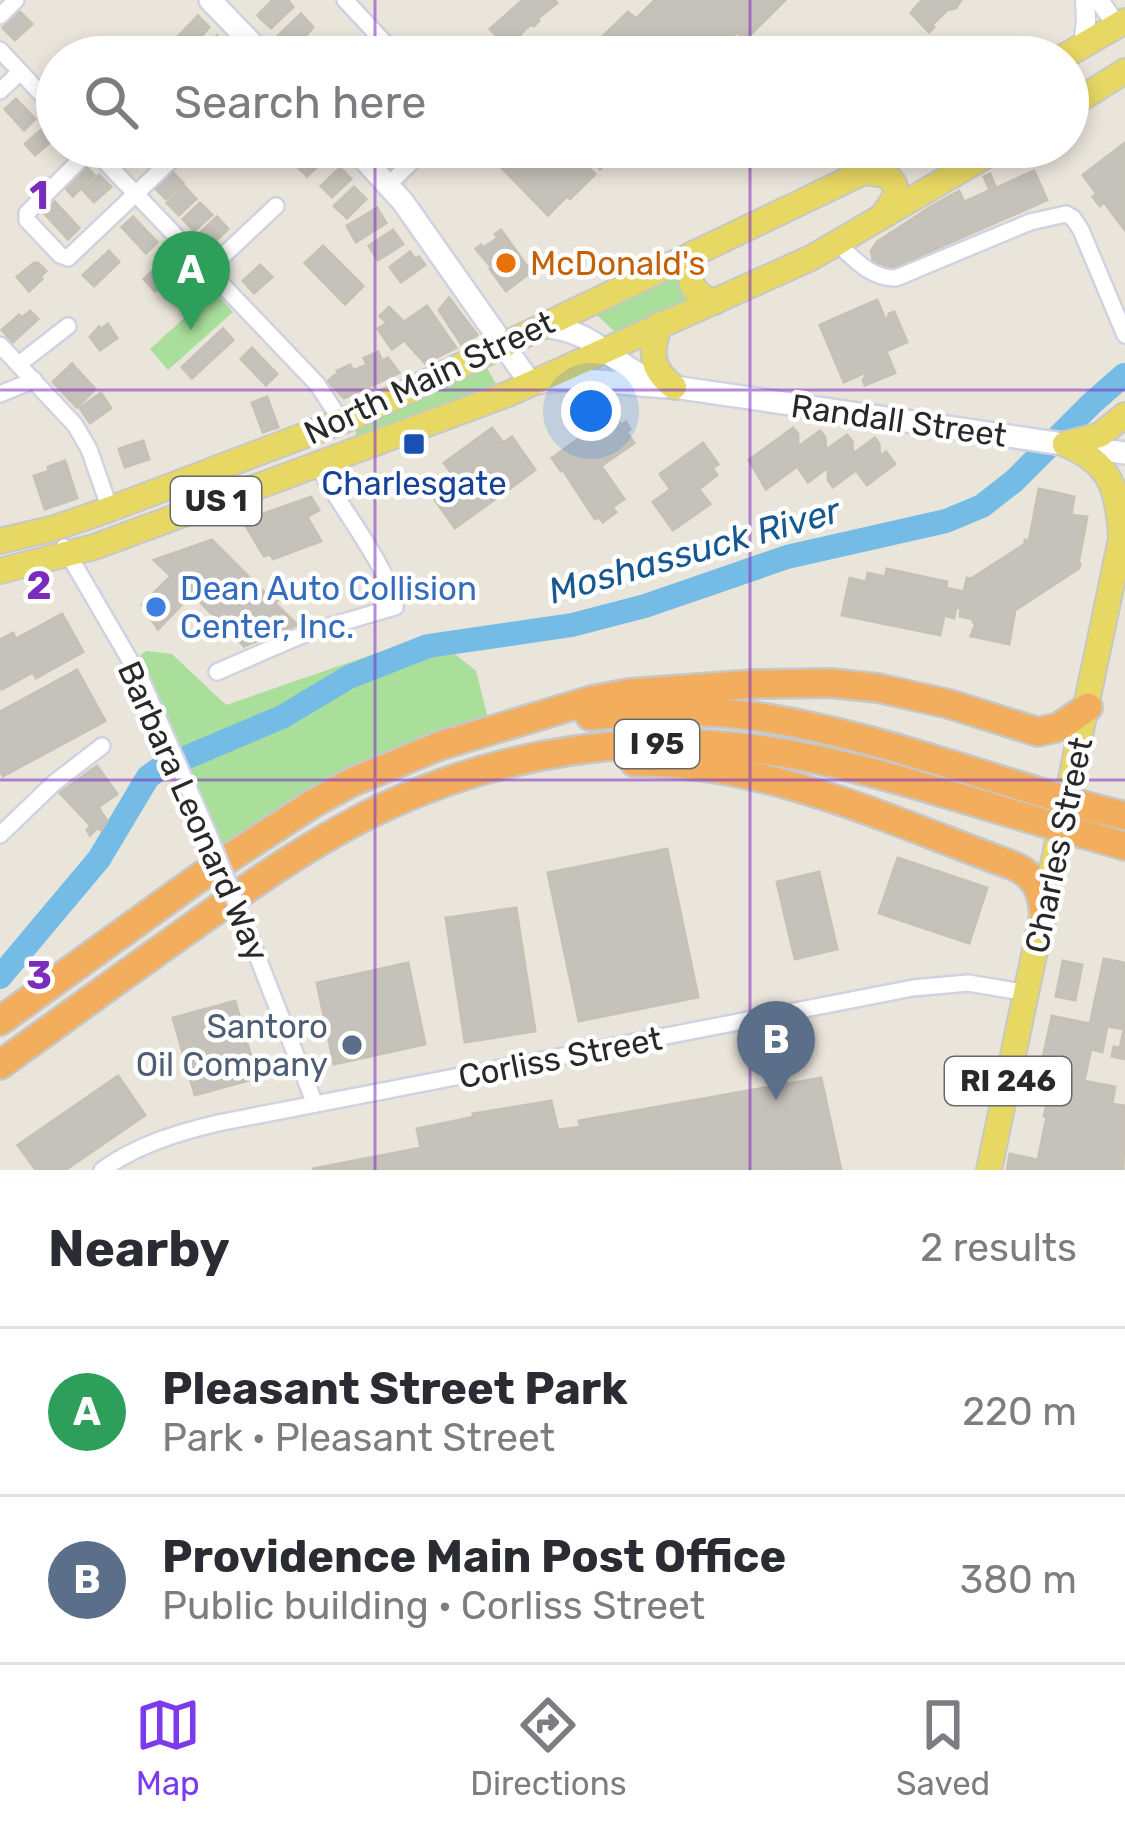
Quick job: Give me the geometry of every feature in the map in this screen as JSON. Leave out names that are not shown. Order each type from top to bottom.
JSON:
[{"type":"highway","points":[[485,732],[628,693],[754,684],[878,688],[1038,732],[1059,727],[1088,707]]},
{"type":"highway","name":"I 95","points":[[0,1021],[197,879],[312,804],[394,763],[485,732],[624,713],[764,717],[855,738],[1090,822],[1125,846]]},
{"type":"highway","name":"I 95","points":[[0,1065],[241,892],[350,824],[435,785],[522,760],[613,746],[704,745],[796,756],[1041,807]]},
{"type":"highway","points":[[241,892],[296,872],[382,826],[466,792],[555,770],[655,762],[779,781],[1014,866],[1036,883],[1044,914]]},
{"type":"highway","name":"I 95","points":[[1090,822],[1125,816]]},
{"type":"main road","points":[[210,0],[245,36]]},
{"type":"main road","points":[[1089,42],[1121,24],[1124,49],[1117,76],[1089,94]]},
{"type":"main road","points":[[373,168],[531,384]]},
{"type":"main road","name":"North Main Street","points":[[0,541],[110,509],[342,422],[871,168]]},
{"type":"main road","name":"North Main Street","points":[[0,571],[68,555],[531,384],[838,244],[965,168]]},
{"type":"main road","points":[[864,172],[886,175],[896,188],[880,218]]},
{"type":"main road","points":[[694,253],[690,283],[698,294],[715,302]]},
{"type":"main road","points":[[660,324],[652,356],[658,373],[674,387]]},
{"type":"main road","name":"Randall Street","points":[[543,326],[580,334],[639,375],[674,387]]},
{"type":"main road","name":"Randall Street","points":[[531,384],[573,378],[674,387],[1125,453]]},
{"type":"main road","points":[[1065,445],[1100,435],[1125,415]]},
{"type":"main road","points":[[1065,445],[1091,458],[1110,479],[1123,529]]},
{"type":"main road","name":"Charles Street","points":[[989,1170],[1123,529]]},
{"type":"main road","points":[[1108,607],[1125,577]]},
{"type":"street","points":[[0,16],[16,0]]},
{"type":"street","points":[[345,0],[378,36]]},
{"type":"street","points":[[1080,36],[1087,21],[1085,0]]},
{"type":"street","points":[[1099,0],[1121,24]]},
{"type":"street","points":[[0,50],[36,89]]},
{"type":"street","points":[[0,92],[20,72]]},
{"type":"street","points":[[70,168],[27,212],[27,220],[60,255],[68,257],[163,168]]},
{"type":"street","points":[[112,168],[317,384],[342,422]]},
{"type":"street","points":[[389,184],[405,168]]},
{"type":"street","points":[[208,270],[276,206]]},
{"type":"street","points":[[838,244],[866,269],[890,279],[1030,222],[1066,214],[1082,230],[1125,335]]},
{"type":"street","points":[[19,364],[68,326]]},
{"type":"street","points":[[0,345],[75,425],[110,509]]},
{"type":"street","points":[[0,394],[34,380]]},
{"type":"street","points":[[217,672],[309,632],[395,607],[388,580],[319,463]]},
{"type":"street","name":"Barbara Leonard Way","points":[[55,528],[142,679],[173,747],[315,1104]]},
{"type":"street","points":[[4,823],[102,746]]},
{"type":"street","name":"Corliss Street","points":[[102,1170],[162,1138],[218,1123],[930,986],[979,984],[1027,993]]},
{"type":"green space","points":[[680,273],[695,300],[618,335],[596,314]]},
{"type":"green space","points":[[214,291],[233,312],[168,370],[150,349]]},
{"type":"green space","points":[[487,368],[496,384],[355,442],[356,427]]},
{"type":"green space","points":[[421,641],[456,655],[476,671],[490,726],[223,859],[134,660],[146,651],[172,654],[226,705]]},
{"type":"building","points":[[273,0],[288,0],[293,7],[271,28],[258,15]]},
{"type":"building","points":[[523,0],[557,3],[519,36],[497,36],[490,29]]},
{"type":"building","points":[[655,0],[785,0],[749,36],[737,32],[733,36],[603,36],[628,12],[636,19]]},
{"type":"building","points":[[922,0],[961,0],[929,32],[911,13]]},
{"type":"building","points":[[20,12],[32,24],[15,40],[3,28]]},
{"type":"building","points":[[301,14],[313,27],[305,36],[278,36]]},
{"type":"building","points":[[198,16],[209,27],[201,36],[179,36]]},
{"type":"building","points":[[16,99],[35,119],[24,130],[5,109]]},
{"type":"building","points":[[36,135],[36,154],[35,155],[25,144]]},
{"type":"building","points":[[1125,143],[1125,230],[1104,202],[1100,206],[1093,197],[1097,194],[1083,175]]},
{"type":"building","points":[[77,168],[87,168],[94,175],[73,196],[61,183]]},
{"type":"building","points":[[340,168],[351,179],[332,197],[321,186]]},
{"type":"building","points":[[502,168],[589,168],[595,174],[548,215]]},
{"type":"building","points":[[170,170],[183,183],[166,199],[153,186]]},
{"type":"building","points":[[1034,171],[1047,200],[892,268],[873,260],[871,251],[877,242],[932,206],[959,191],[964,202],[990,190],[984,177],[990,174],[996,188]]},
{"type":"building","points":[[99,175],[111,187],[94,202],[83,190]]},
{"type":"building","points":[[184,186],[196,199],[179,215],[167,203]]},
{"type":"building","points":[[354,187],[366,199],[347,218],[334,206]]},
{"type":"building","points":[[55,202],[79,228],[68,239],[44,213]]},
{"type":"building","points":[[200,203],[212,215],[194,231],[183,219]]},
{"type":"building","points":[[377,208],[386,223],[356,242],[347,226]]},
{"type":"building","points":[[133,217],[157,242],[146,253],[122,227]]},
{"type":"building","points":[[217,217],[228,229],[208,248],[198,235]]},
{"type":"building","points":[[393,230],[403,244],[378,260],[369,246]]},
{"type":"building","name":"McDonald's","points":[[501,230],[531,272],[506,291],[476,249],[498,238],[495,234]]},
{"type":"building","points":[[323,246],[363,286],[345,304],[305,263]]},
{"type":"building","points":[[109,251],[119,262],[94,286],[83,275]]},
{"type":"building","points":[[410,252],[425,265],[401,282],[390,267]]},
{"type":"building","points":[[165,259],[176,271],[155,291],[144,279]]},
{"type":"building","points":[[34,263],[46,271],[29,291],[17,277]]},
{"type":"building","points":[[260,265],[272,277],[254,293],[243,281]]},
{"type":"building","points":[[187,274],[198,286],[177,306],[165,294]]},
{"type":"building","points":[[449,298],[477,335],[462,345],[439,310]]},
{"type":"building","points":[[877,300],[887,324],[894,312],[907,342],[886,351],[895,373],[865,385],[869,371],[844,382],[820,325]]},
{"type":"building","points":[[427,306],[456,348],[425,363],[404,340],[392,349],[378,329],[387,323],[380,316],[389,307],[404,322]]},
{"type":"building","points":[[30,311],[38,319],[13,342],[2,330]]},
{"type":"building","points":[[108,324],[117,338],[100,350],[90,337]]},
{"type":"building","points":[[223,329],[233,340],[192,378],[182,367]]},
{"type":"building","points":[[252,348],[277,374],[266,385],[241,359]]},
{"type":"building","points":[[378,352],[399,373],[344,398],[328,381],[335,375],[341,380],[337,371],[350,365],[353,371],[367,365],[364,358]]},
{"type":"building","points":[[72,364],[95,389],[77,407],[53,382]]},
{"type":"building","points":[[101,393],[111,408],[90,423],[80,408]]},
{"type":"building","points":[[267,397],[278,427],[263,432],[252,403]]},
{"type":"building","points":[[613,414],[621,425],[626,422],[634,443],[601,466],[624,499],[603,522],[595,519],[552,458]]},
{"type":"building","points":[[492,428],[503,443],[512,437],[535,470],[455,528],[431,494],[455,477],[444,463]]},
{"type":"building","points":[[793,428],[798,447],[820,431],[826,450],[847,435],[853,454],[875,438],[880,457],[886,452],[895,464],[867,485],[856,470],[833,487],[828,467],[808,482],[800,464],[766,489],[749,460]]},
{"type":"building","points":[[143,441],[149,459],[125,467],[119,449]]},
{"type":"building","points":[[703,443],[718,464],[712,468],[717,475],[696,491],[710,504],[673,530],[653,502],[674,487],[660,474]]},
{"type":"building","points":[[65,461],[77,498],[45,509],[34,476]]},
{"type":"building","points":[[1039,489],[1074,497],[1071,515],[1087,517],[1080,564],[1015,610],[1009,644],[971,636],[976,623],[960,616],[961,608],[956,607],[954,618],[944,615],[940,635],[842,615],[850,578],[866,582],[868,573],[885,577],[887,569],[947,582],[946,588],[964,592],[967,578],[1029,541]]},
{"type":"building","points":[[311,497],[319,510],[307,517],[321,541],[273,559],[270,554],[264,556],[243,521]]},
{"type":"building","points":[[212,540],[297,625],[244,646],[192,594],[158,629],[142,605],[171,576],[154,560]]},
{"type":"building","points":[[62,614],[83,652],[36,678],[33,672],[2,689],[0,640],[13,633],[16,639]]},
{"type":"building","points":[[77,670],[105,721],[3,776],[0,712]]},
{"type":"building","points":[[97,766],[117,794],[98,807],[107,821],[90,835],[91,826],[60,793]]},
{"type":"building","points":[[667,849],[698,997],[579,1021],[548,873]]},
{"type":"building","points":[[898,858],[987,888],[969,943],[879,913]]},
{"type":"building","points":[[819,872],[837,949],[795,959],[777,882]]},
{"type":"building","points":[[516,908],[535,1031],[465,1042],[446,918]]},
{"type":"building","points":[[1104,959],[1125,963],[1125,1059],[1112,1056],[1114,1047],[1120,1048],[1124,1029],[1107,1026],[1102,1052],[1091,1049],[1084,1081],[1115,1087],[1112,1104],[1125,1106],[1123,1170],[1007,1170],[1010,1154],[1038,1160],[1047,1103],[1034,1100],[1052,1016],[1090,1024]]},
{"type":"building","points":[[1063,961],[1082,965],[1075,1000],[1056,996]]},
{"type":"building","points":[[408,963],[425,1044],[334,1064],[317,983]]},
{"type":"building","points":[[235,1001],[257,1078],[195,1095],[173,1018]]},
{"type":"building","points":[[118,1076],[145,1115],[65,1170],[36,1170],[18,1145]]},
{"type":"building","points":[[821,1078],[841,1170],[312,1169],[421,1148],[417,1129],[473,1114],[551,1101],[558,1130],[581,1127],[579,1121]]},
{"type":"waterway","name":"Moshassuck River","points":[[0,977],[99,859],[148,777],[159,769],[282,717],[349,677],[428,646],[572,625],[645,606],[787,557],[946,521],[982,506],[1014,481],[1124,375]]},
{"type":"place","name":"McDonald's","points":[[506,263]]},
{"type":"place","name":"Pleasant Street Park","points":[[191,330]]},
{"type":"place","name":"Charlesgate","points":[[414,444]]},
{"type":"place","name":"Dean Auto Collision Center, Inc.","points":[[156,607]]},
{"type":"place","name":"Santoro Oil Company","points":[[352,1045]]},
{"type":"place","name":"Providence Main Post Office","points":[[776,1100]]}]
